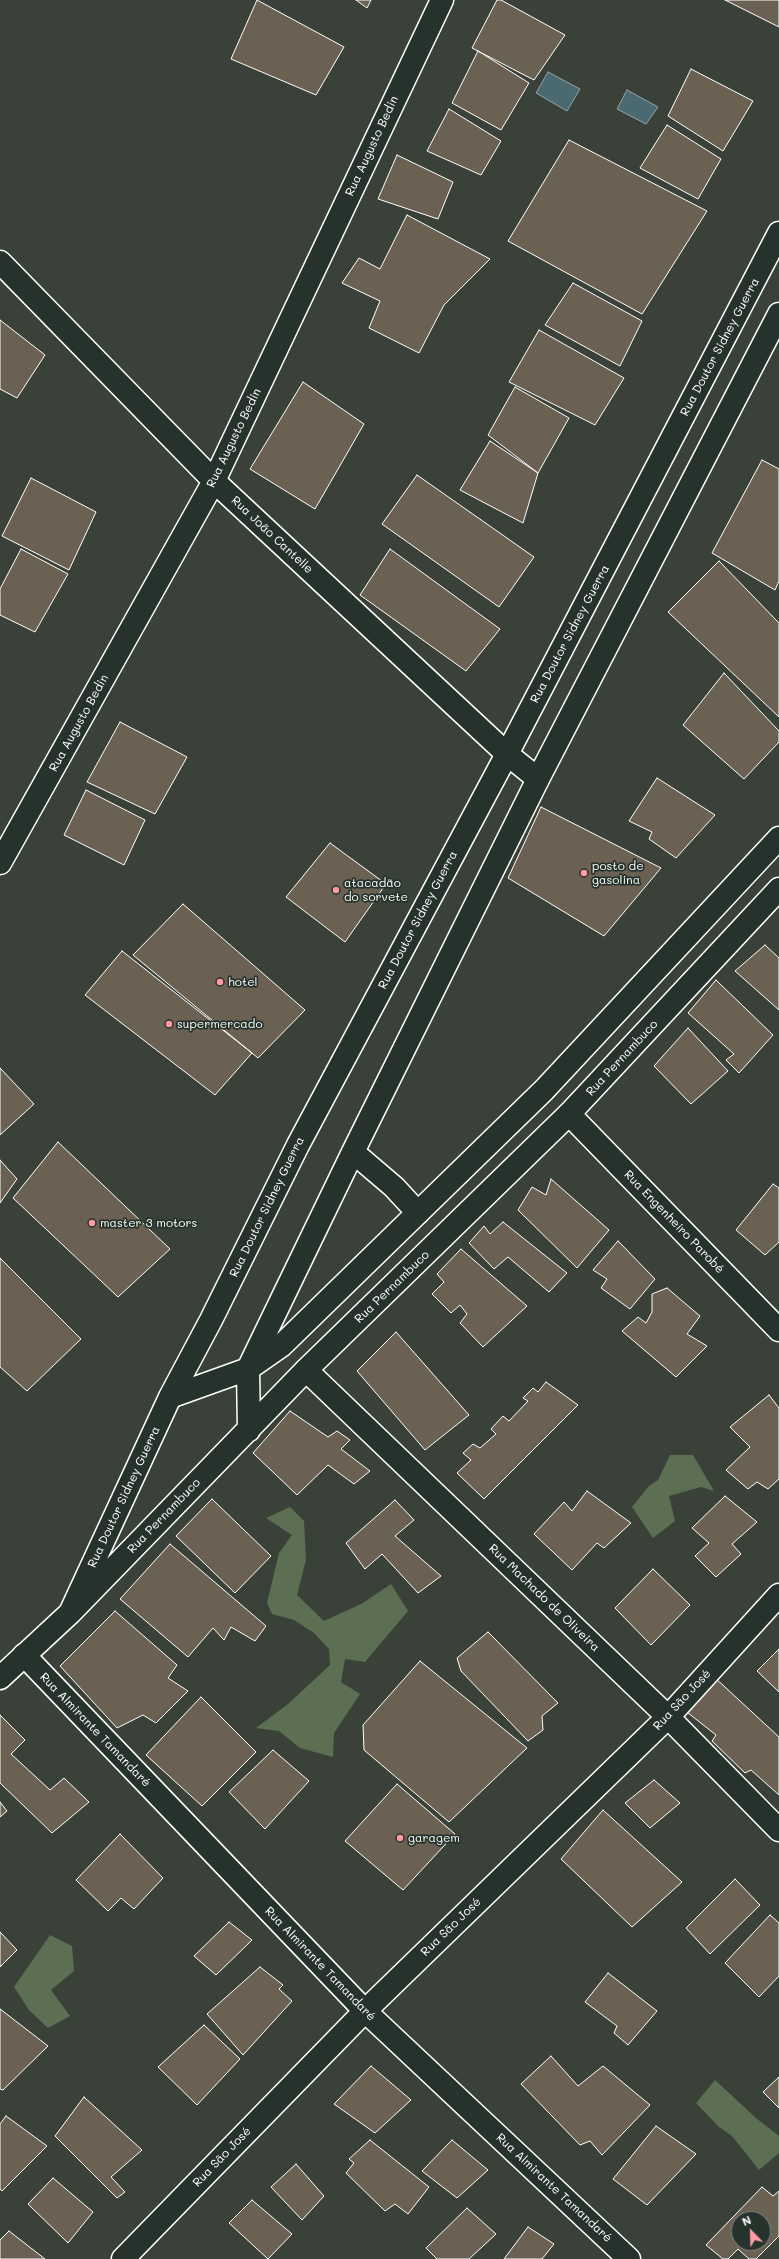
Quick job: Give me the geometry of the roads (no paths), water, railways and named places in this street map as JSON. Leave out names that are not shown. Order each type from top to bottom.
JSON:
[{"type":"main road","name":"Rua Augusto Bedin","points":[[0,863],[214,480],[442,0]]},
{"type":"main road","name":"Rua Doutor Sidney Guerra","points":[[70,1613],[170,1397],[211,1320],[298,1145],[507,754],[779,234]]},
{"type":"main road","name":"Rua João Cantelle","points":[[0,262],[214,480],[507,754],[538,779]]},
{"type":"main road","points":[[249,1430],[248,1370],[353,1152],[538,779],[779,314]]},
{"type":"main road","points":[[170,1397],[248,1370],[281,1346],[544,1090],[779,838]]},
{"type":"main road","name":"Rua Pernambuco","points":[[0,1678],[70,1613],[306,1370],[569,1114],[779,889]]},
{"type":"main road","name":"Rua Engenheiro Parobé","points":[[569,1114],[779,1330]]},
{"type":"main road","points":[[353,1152],[394,1188],[418,1214]]},
{"type":"main road","name":"Rua Machado de Oliveira","points":[[306,1370],[668,1717],[779,1830]]},
{"type":"main road","name":"Rua São José","points":[[123,2259],[365,2011],[668,1717],[779,1596]]},
{"type":"main road","name":"Rua Almirante Tamandaré","points":[[24,1655],[365,2011],[629,2259]]},
{"type":"water","points":[[548,72],[580,89],[567,111],[536,93]]},
{"type":"water","points":[[627,90],[658,107],[646,124],[617,109]]},
{"type":"place","name":"posto de gasolina","points":[[584,873]]},
{"type":"place","name":"atacadão do sorvete","points":[[336,890]]},
{"type":"place","name":"hotel","points":[[220,982]]},
{"type":"place","name":"supermercado","points":[[169,1024]]},
{"type":"place","name":"master 3 motors","points":[[92,1223]]},
{"type":"place","name":"garagem","points":[[400,1838]]}]
